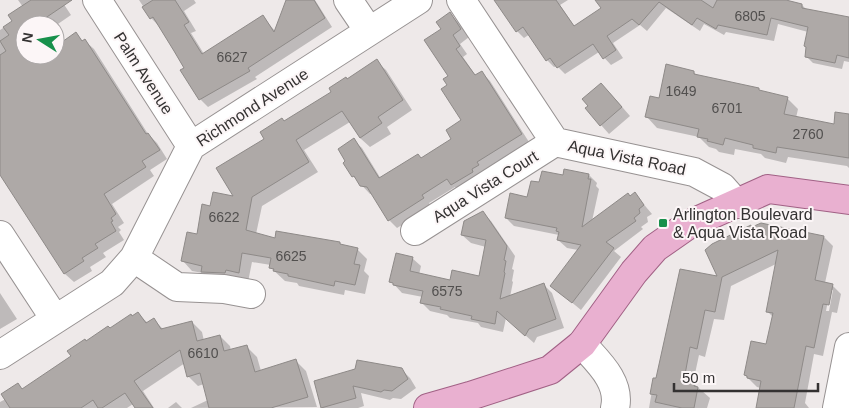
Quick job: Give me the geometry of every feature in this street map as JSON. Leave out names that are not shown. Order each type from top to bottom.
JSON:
[{"type":"main road","points":[[428,408],[550,370],[582,344],[634,272],[655,248],[688,225],[768,189],[849,200]]},
{"type":"street","name":"Palm Avenue","points":[[97,0],[191,146]]},
{"type":"street","points":[[348,0],[369,31]]},
{"type":"street","name":"Richmond Avenue","points":[[0,355],[112,283],[134,258],[191,146],[418,0]]},
{"type":"street","name":"Aqua Vista Road","points":[[462,0],[555,142],[694,172],[722,186],[737,204]]},
{"type":"street","name":"Aqua Vista Court","points":[[415,231],[555,142]]},
{"type":"street","points":[[0,235],[55,320]]},
{"type":"street","points":[[134,258],[178,287],[224,289],[251,294]]},
{"type":"street","points":[[582,344],[608,373],[617,398],[615,408]]},
{"type":"street","points":[[837,408],[849,347]]},
{"type":"building","points":[[31,0],[72,0],[50,15],[15,15],[15,65],[65,65],[65,40],[76,32],[82,41],[85,39],[146,134],[148,133],[160,150],[142,161],[146,167],[104,194],[116,214],[111,218],[113,221],[111,222],[116,231],[95,244],[98,248],[82,258],[84,261],[64,274],[0,175],[0,55],[6,51],[0,41],[9,35],[3,27],[12,21],[8,15]]},
{"type":"building","points":[[153,0],[175,0],[189,22],[184,25],[202,54],[263,15],[274,32],[286,0],[314,0],[325,18],[248,68],[250,71],[199,100],[180,70],[184,68],[174,51],[153,17],[150,19],[142,7]]},
{"type":"building","points":[[494,0],[556,0],[574,26],[601,8],[595,0],[701,0],[713,8],[717,0],[786,0],[802,4],[802,8],[849,17],[849,58],[837,55],[835,63],[805,57],[806,47],[804,46],[808,27],[771,18],[767,35],[718,25],[716,29],[697,18],[692,25],[659,2],[639,25],[632,19],[607,36],[616,50],[603,59],[593,44],[557,68],[550,58],[546,61],[523,27],[516,32]]},
{"type":"building","points":[[450,12],[461,29],[453,35],[460,46],[456,49],[475,75],[482,71],[522,134],[477,162],[479,165],[472,169],[473,172],[451,185],[447,179],[422,195],[424,198],[388,221],[367,187],[360,186],[354,176],[352,177],[343,163],[345,161],[338,149],[354,138],[379,178],[418,154],[421,158],[451,139],[446,130],[461,120],[441,89],[447,85],[443,79],[448,76],[424,40],[441,29],[436,22]]},
{"type":"building","points":[[377,59],[403,100],[378,117],[382,123],[360,138],[342,111],[296,140],[309,162],[252,197],[246,230],[275,238],[276,231],[340,242],[340,244],[358,248],[354,264],[360,265],[355,285],[335,281],[334,286],[288,276],[288,274],[273,271],[274,269],[269,268],[271,258],[242,253],[239,273],[226,270],[225,273],[201,272],[202,266],[181,261],[187,232],[197,234],[202,204],[210,206],[213,192],[233,196],[216,168],[264,139],[260,132],[282,118],[284,121],[331,92],[329,88],[346,77],[347,79]]},
{"type":"building","points":[[666,64],[694,71],[694,74],[759,88],[759,90],[788,97],[784,114],[834,124],[835,112],[849,114],[849,158],[777,147],[776,153],[753,148],[753,145],[725,138],[723,145],[697,137],[699,129],[645,117],[650,96],[659,98]]},
{"type":"building","points":[[601,83],[622,107],[600,126],[585,108],[588,106],[582,99]]},
{"type":"building","points":[[564,169],[589,174],[588,179],[591,179],[582,227],[628,193],[630,196],[635,192],[644,205],[639,209],[640,213],[634,218],[636,221],[606,242],[614,248],[572,303],[550,286],[581,245],[557,240],[559,232],[556,231],[557,228],[505,218],[510,193],[527,197],[531,181],[539,182],[542,171],[563,175]]},
{"type":"building","points":[[483,211],[507,246],[504,260],[506,261],[505,273],[500,299],[544,283],[556,319],[529,329],[525,336],[497,311],[495,324],[471,319],[472,316],[420,303],[423,291],[393,285],[393,283],[389,282],[396,253],[413,257],[410,271],[450,280],[452,270],[479,276],[486,240],[461,235],[464,221]]},
{"type":"building","points":[[761,223],[824,236],[815,280],[833,284],[829,305],[823,304],[814,348],[806,346],[794,408],[756,408],[761,381],[747,378],[744,375],[751,341],[766,344],[773,313],[766,312],[778,250],[722,277],[715,312],[705,310],[697,349],[690,347],[684,380],[695,383],[694,386],[698,387],[694,408],[682,408],[655,402],[657,395],[650,394],[653,378],[656,378],[680,269],[717,276],[705,250],[712,244],[751,225],[752,227]]},
{"type":"building","points":[[138,312],[146,323],[154,318],[161,329],[192,321],[197,341],[220,335],[224,351],[247,345],[255,372],[296,359],[308,397],[271,408],[209,408],[200,373],[187,377],[180,350],[134,381],[153,408],[135,408],[125,393],[102,408],[98,408],[93,400],[81,408],[10,408],[1,394],[18,383],[22,389],[71,356],[67,351],[85,339],[86,341],[108,326],[110,328],[131,314],[132,316]]},
{"type":"building","points":[[357,360],[402,368],[408,379],[392,391],[384,390],[381,392],[353,386],[356,398],[321,408],[314,381],[355,369]]},
{"type":"place","name":"Arlington Boulevard & Aqua Vista Road","points":[[663,223]]}]
